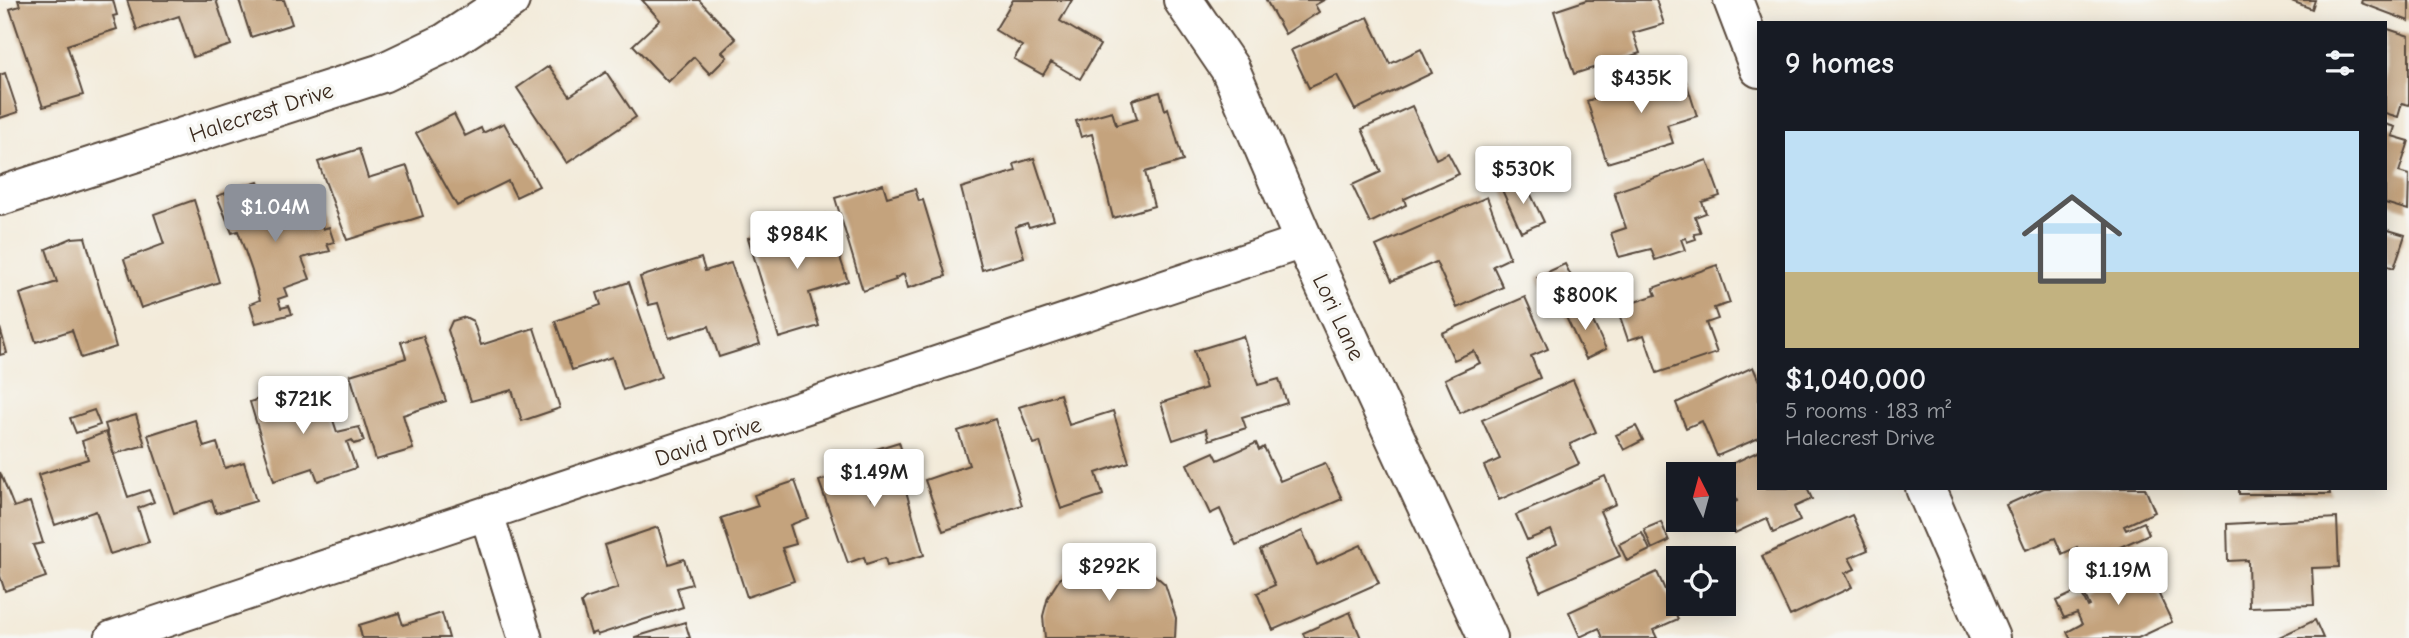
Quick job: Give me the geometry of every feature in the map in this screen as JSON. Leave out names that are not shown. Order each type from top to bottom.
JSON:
[{"type":"street","name":"Halecrest Drive","points":[[0,196],[382,73],[445,43],[510,0]]},
{"type":"street","name":"Lori Lane","points":[[1183,0],[1230,69],[1304,241],[1488,638]]},
{"type":"street","points":[[1734,0],[1757,63]]},
{"type":"street","name":"David Drive","points":[[112,638],[1304,241]]},
{"type":"street","points":[[1926,490],[1990,638]]},
{"type":"street","points":[[487,515],[525,638]]},
{"type":"building","points":[[18,0],[113,0],[117,15],[113,16],[117,29],[67,45],[83,95],[43,107],[10,9],[20,6]]},
{"type":"building","points":[[127,0],[216,0],[231,45],[193,57],[179,16],[137,30]]},
{"type":"building","points":[[239,0],[284,0],[292,24],[251,37]]},
{"type":"building","points":[[642,0],[699,0],[736,39],[722,52],[727,57],[710,74],[694,57],[668,82],[633,45],[660,20]]},
{"type":"building","points":[[1013,0],[1072,0],[1060,21],[1100,45],[1080,79],[1051,62],[1043,75],[1014,59],[1022,46],[995,30]]},
{"type":"building","points":[[1266,0],[1324,0],[1315,5],[1319,12],[1285,34]]},
{"type":"building","points":[[1587,0],[1656,0],[1664,24],[1633,33],[1640,53],[1574,74],[1554,11]]},
{"type":"building","points":[[2289,0],[2315,0],[2312,9]]},
{"type":"building","points":[[2362,0],[2409,0],[2409,21],[2361,3]]},
{"type":"building","points":[[1368,17],[1390,64],[1421,49],[1432,73],[1355,110],[1337,75],[1309,88],[1291,50]]},
{"type":"building","points":[[2387,29],[2409,36],[2409,105],[2402,103],[2398,117],[2387,114]]},
{"type":"building","points":[[549,66],[570,96],[606,72],[636,117],[567,163],[517,88]]},
{"type":"building","points":[[1682,69],[1697,116],[1667,125],[1673,143],[1607,163],[1587,101]]},
{"type":"building","points":[[5,73],[18,112],[0,118],[0,75]]},
{"type":"building","points":[[1160,92],[1165,110],[1168,108],[1183,161],[1145,172],[1154,206],[1113,218],[1092,134],[1081,137],[1076,121],[1112,111],[1116,125],[1137,119],[1132,100]]},
{"type":"building","points":[[1412,106],[1436,159],[1448,153],[1459,174],[1404,199],[1406,205],[1370,223],[1352,185],[1381,172],[1362,129]]},
{"type":"building","points":[[454,114],[465,136],[481,128],[483,133],[504,123],[539,186],[516,197],[508,181],[457,206],[416,133]]},
{"type":"building","points":[[2387,125],[2395,127],[2392,136],[2409,141],[2399,172],[2409,175],[2408,210],[2387,204]]},
{"type":"building","points":[[359,149],[368,178],[407,166],[423,216],[347,240],[318,162]]},
{"type":"building","points":[[1034,158],[1054,220],[1029,227],[1027,223],[1015,227],[1024,257],[982,270],[961,188],[1016,171],[1014,164]]},
{"type":"building","points":[[1707,160],[1720,196],[1702,202],[1706,213],[1695,217],[1701,233],[1694,234],[1696,239],[1687,242],[1686,238],[1681,239],[1685,250],[1655,260],[1651,249],[1619,257],[1611,233],[1626,228],[1614,192]]},
{"type":"building","points":[[1524,180],[1544,222],[1521,232],[1502,190]]},
{"type":"building","points":[[258,182],[268,212],[312,197],[323,229],[329,227],[334,242],[327,244],[330,251],[302,258],[310,279],[284,288],[287,296],[278,299],[281,308],[289,306],[292,314],[256,323],[250,304],[260,300],[252,271],[238,231],[232,233],[217,196]]},
{"type":"building","points":[[883,184],[887,197],[915,189],[919,201],[923,200],[946,276],[908,288],[904,274],[895,278],[896,280],[863,291],[835,198]]},
{"type":"building","points":[[1487,197],[1510,258],[1493,266],[1503,287],[1457,308],[1436,262],[1392,281],[1376,246]]},
{"type":"building","points":[[194,200],[219,282],[141,308],[124,259],[164,244],[154,214]]},
{"type":"building","points":[[825,214],[848,281],[809,293],[819,326],[779,338],[748,238]]},
{"type":"building","points":[[2387,230],[2405,235],[2394,268],[2387,266]]},
{"type":"building","points":[[85,237],[116,347],[81,358],[72,330],[36,342],[20,294],[57,282],[46,249],[72,238]]},
{"type":"building","points":[[701,258],[705,271],[731,263],[760,344],[719,357],[709,326],[669,338],[658,303],[649,305],[640,277]]},
{"type":"building","points":[[1565,264],[1583,300],[1554,314],[1537,277]]},
{"type":"building","points":[[1717,265],[1730,303],[1714,308],[1718,319],[1706,323],[1717,353],[1657,373],[1644,335],[1628,340],[1617,308],[1656,295],[1653,288]]},
{"type":"building","points":[[629,282],[661,377],[623,390],[612,357],[572,370],[555,321],[601,305],[597,293]]},
{"type":"building","points":[[1525,297],[1548,349],[1531,356],[1540,378],[1460,413],[1445,379],[1480,363],[1474,351],[1454,360],[1442,333]]},
{"type":"building","points":[[1585,305],[1606,349],[1586,359],[1565,315]]},
{"type":"building","points":[[465,317],[473,321],[481,345],[534,328],[560,408],[522,421],[512,390],[471,401],[448,330],[452,321]]},
{"type":"building","points":[[0,328],[7,353],[0,355]]},
{"type":"building","points":[[423,336],[446,401],[403,415],[413,449],[376,460],[350,375],[406,358],[401,342]]},
{"type":"building","points":[[1243,336],[1258,385],[1279,379],[1287,403],[1242,417],[1246,428],[1209,440],[1206,429],[1173,440],[1161,403],[1206,388],[1194,351]]},
{"type":"building","points":[[1753,367],[1757,376],[1757,439],[1717,456],[1702,421],[1686,428],[1676,403]]},
{"type":"building","points":[[1573,380],[1596,432],[1570,444],[1579,464],[1499,500],[1484,466],[1500,459],[1482,420]]},
{"type":"building","points":[[297,386],[302,400],[324,393],[337,432],[359,427],[364,441],[354,444],[352,440],[347,442],[356,468],[318,481],[313,468],[274,481],[250,402]]},
{"type":"building","points":[[1060,394],[1069,425],[1113,411],[1129,462],[1096,473],[1103,495],[1061,509],[1040,442],[1034,444],[1019,407]]},
{"type":"building","points":[[94,410],[100,425],[76,433],[70,418]]},
{"type":"building","points":[[136,415],[145,445],[114,454],[105,424]]},
{"type":"building","points":[[995,419],[1022,505],[943,531],[925,480],[969,465],[958,431]]},
{"type":"building","points":[[195,420],[204,447],[217,443],[225,468],[244,462],[256,501],[216,513],[212,500],[174,513],[148,435]]},
{"type":"building","points":[[1636,426],[1643,440],[1624,450],[1616,435]]},
{"type":"building","points":[[106,432],[128,497],[149,490],[154,502],[138,508],[149,542],[110,554],[96,511],[55,525],[38,475],[88,459],[82,441]]},
{"type":"building","points":[[899,442],[911,482],[904,484],[924,555],[887,566],[885,558],[866,564],[864,557],[848,563],[819,481],[859,467],[872,499],[857,455]]},
{"type":"building","points":[[1256,443],[1259,450],[1264,447],[1280,481],[1325,463],[1342,499],[1236,545],[1220,509],[1210,514],[1187,464],[1214,452],[1218,460]]},
{"type":"building","points":[[1757,452],[1757,490],[1808,490],[1812,499],[1794,507],[1800,521],[1773,533],[1767,518],[1735,533],[1736,462]]},
{"type":"building","points":[[0,472],[14,507],[30,502],[43,543],[33,545],[46,577],[5,591],[0,576]]},
{"type":"building","points":[[1605,476],[1616,504],[1600,511],[1620,556],[1540,591],[1526,558],[1557,544],[1551,530],[1527,540],[1516,515]]},
{"type":"building","points":[[795,481],[808,518],[790,525],[796,544],[782,548],[794,581],[747,597],[721,518],[758,506],[754,495]]},
{"type":"building","points":[[2040,490],[2146,490],[2155,512],[2124,526],[2126,530],[2144,522],[2149,534],[2085,563],[2077,547],[2062,554],[2055,538],[2026,550],[2006,505]]},
{"type":"building","points":[[2239,490],[2329,490],[2330,494],[2239,494]]},
{"type":"building","points":[[1852,515],[1868,550],[1849,558],[1855,569],[1845,573],[1852,587],[1790,616],[1762,556]]},
{"type":"building","points":[[2337,518],[2339,567],[2312,568],[2314,605],[2249,607],[2248,560],[2228,561],[2227,524]]},
{"type":"building","points":[[1661,522],[1669,541],[1652,549],[1644,529]]},
{"type":"building","points":[[658,527],[669,564],[684,559],[692,584],[677,588],[683,607],[597,635],[596,632],[591,634],[581,603],[585,599],[618,588],[605,545]]},
{"type":"building","points":[[1302,531],[1317,565],[1361,545],[1379,583],[1273,630],[1257,593],[1275,585],[1260,550]]},
{"type":"building","points":[[1642,533],[1650,550],[1627,561],[1619,544]]},
{"type":"building","points":[[1110,556],[1141,563],[1165,584],[1176,618],[1175,638],[1045,638],[1043,616],[1048,597],[1059,580],[1073,566],[1091,558]]},
{"type":"building","points":[[2144,563],[2172,622],[2138,638],[2070,638],[2067,632],[2082,624],[2077,613],[2064,618],[2056,601],[2080,590],[2088,607],[2090,606],[2083,591]]},
{"type":"building","points":[[1657,572],[1666,592],[1666,616],[1677,616],[1678,619],[1653,630],[1657,638],[1603,638],[1599,628],[1580,637],[1569,612]]},
{"type":"building","points":[[1350,612],[1361,638],[1305,638],[1303,633]]},
{"type":"building","points":[[399,613],[403,625],[442,613],[449,638],[362,638],[359,625]]},
{"type":"building","points":[[2315,620],[2323,638],[2277,638]]},
{"type":"building","points":[[685,622],[690,638],[635,638],[635,637]]}]
